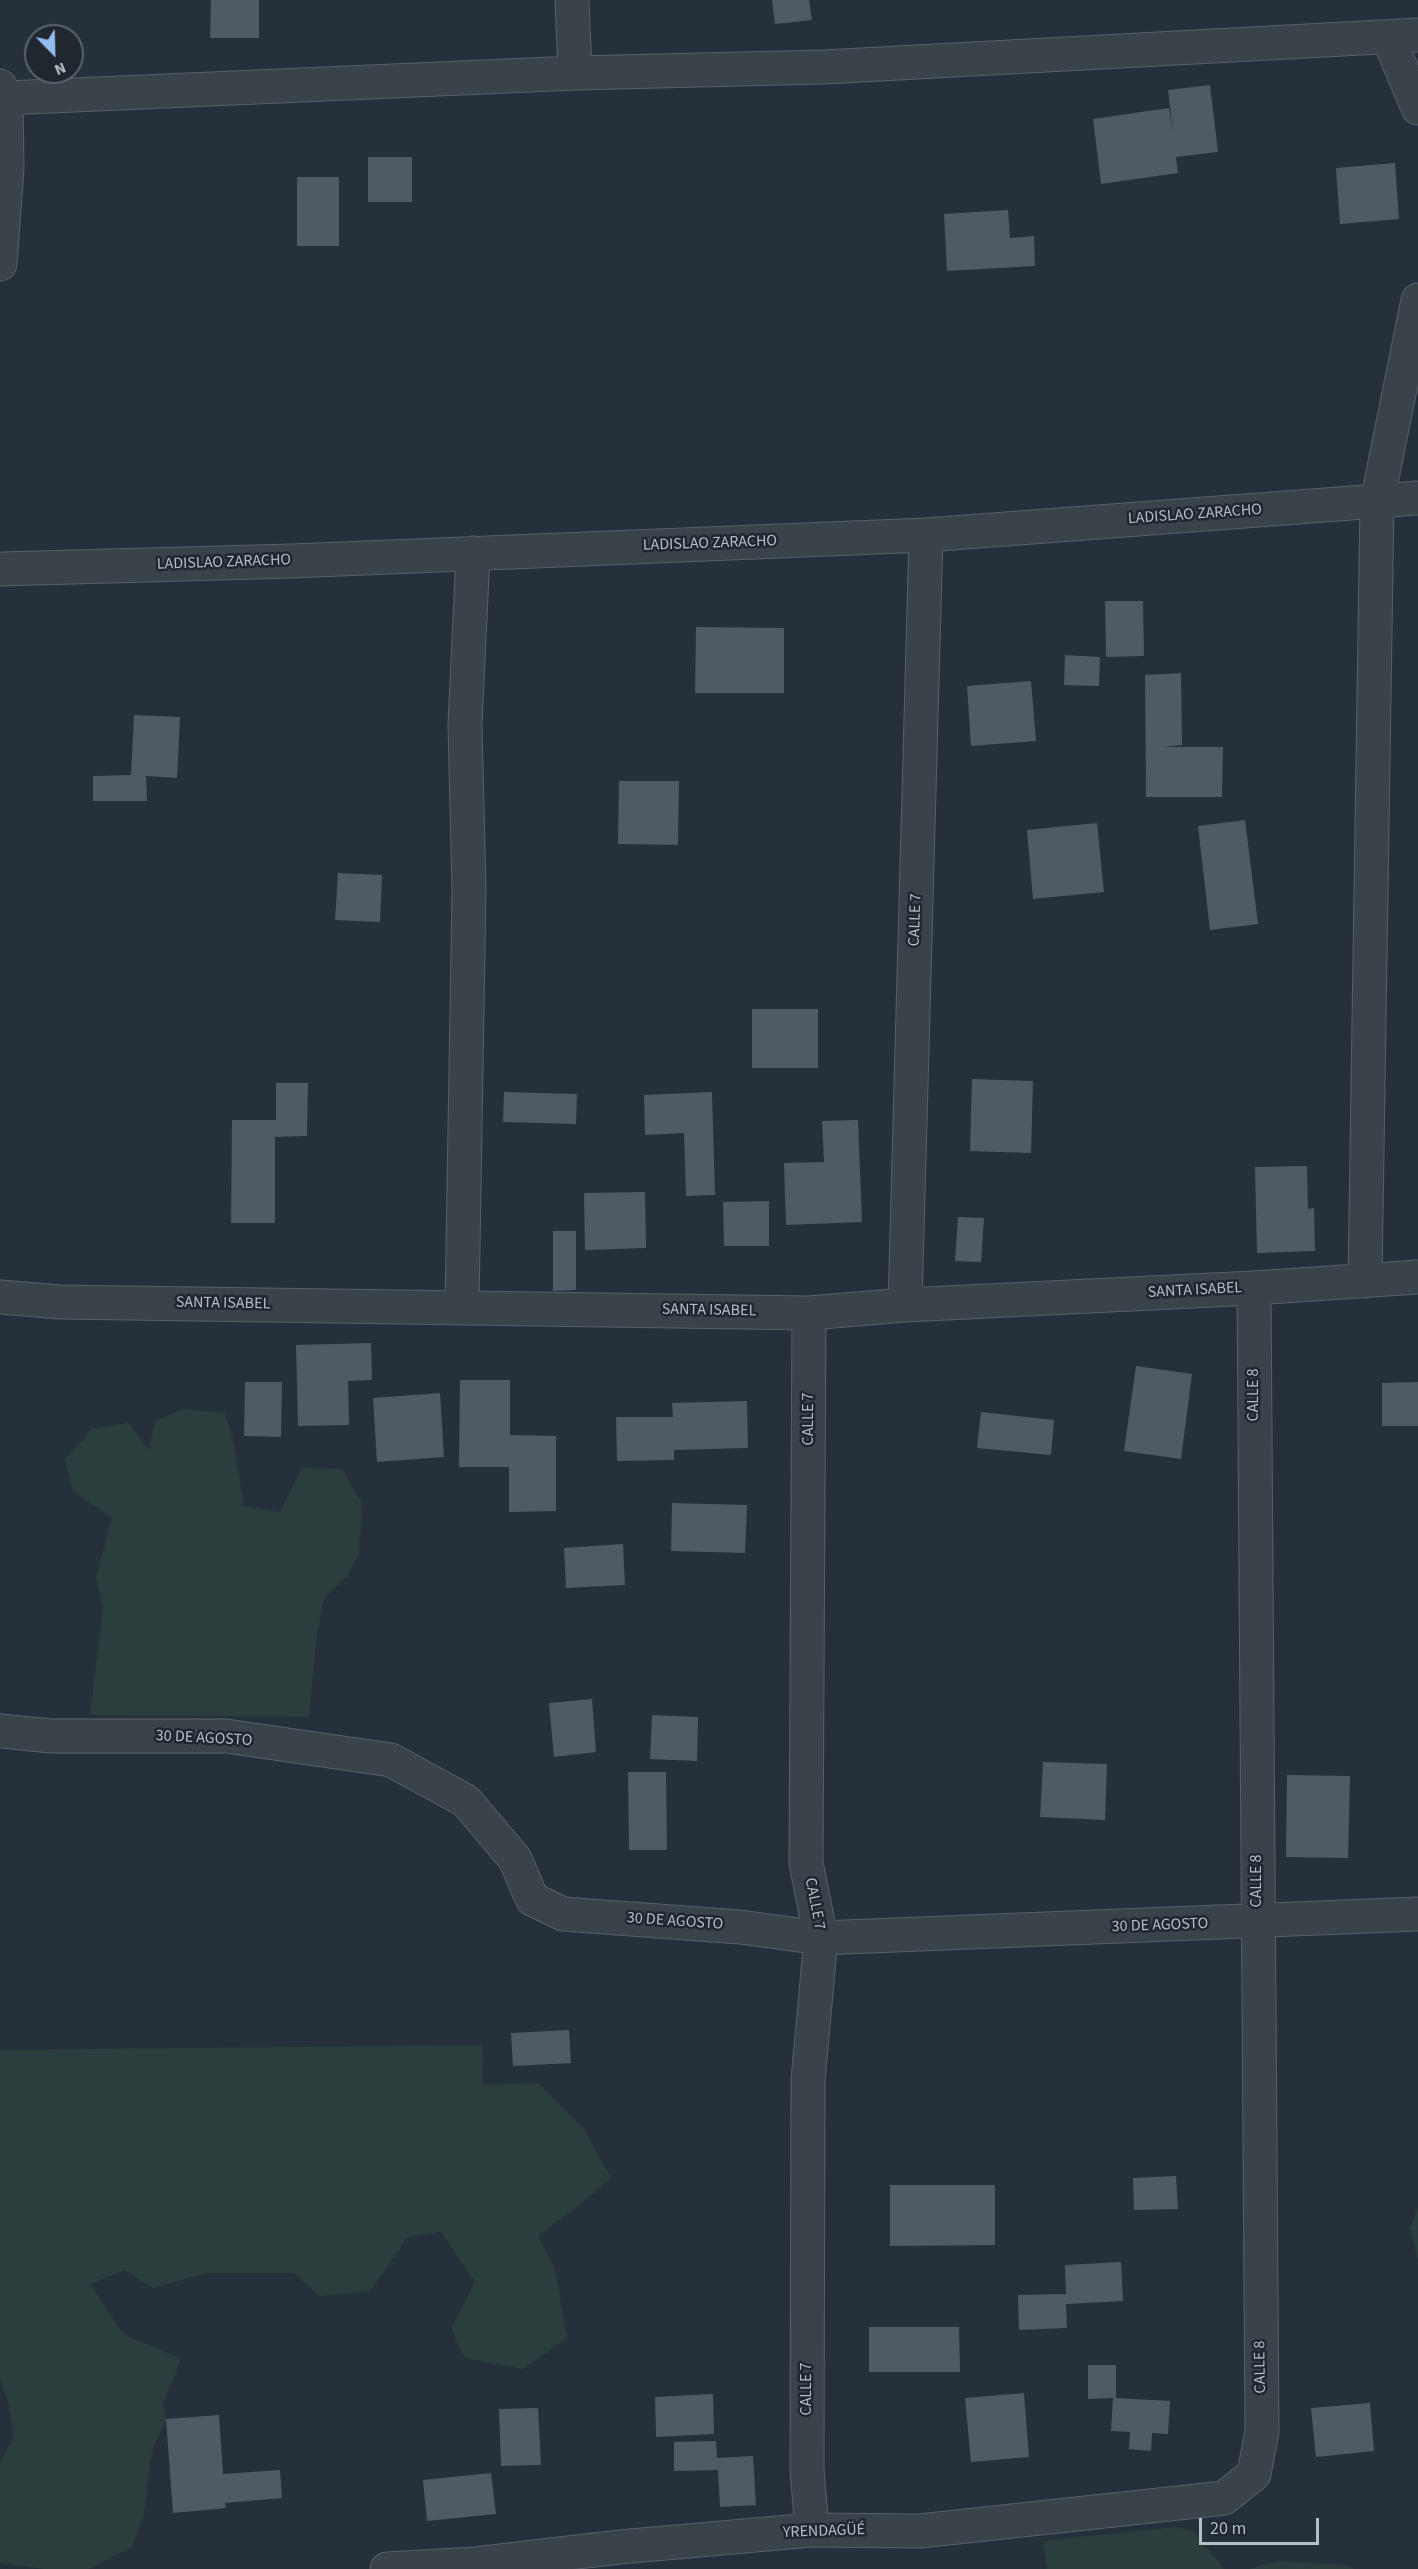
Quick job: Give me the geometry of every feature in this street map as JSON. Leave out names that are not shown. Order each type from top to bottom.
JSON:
[{"type":"street","points":[[572,0],[575,73]]},
{"type":"street","points":[[0,264],[7,168],[3,92],[824,67],[1403,36],[1418,108]]},
{"type":"street","points":[[1365,1281],[1377,502],[1418,300]]},
{"type":"street","name":"LADISLAO ZARACHO","points":[[0,569],[926,535],[1418,498]]},
{"type":"street","name":"CALLE 7","points":[[905,1305],[926,535]]},
{"type":"street","points":[[462,1307],[469,890],[465,725],[473,553]]},
{"type":"street","name":"SANTA ISABEL","points":[[0,1297],[60,1302],[809,1313],[905,1305],[1254,1288],[1418,1277]]},
{"type":"street","name":"CALLE 8","points":[[1254,1288],[1262,2431],[1254,2474]]},
{"type":"street","name":"CALLE 7","points":[[809,1313],[806,1863],[820,1938],[808,2080],[807,2470],[812,2530]]},
{"type":"street","name":"30 DE AGOSTO","points":[[0,1731],[51,1736],[226,1736],[391,1760],[466,1801],[515,1859],[532,1899],[563,1914],[740,1927],[820,1938],[1418,1914]]},
{"type":"street","name":"YRENDAGÜÉ","points":[[387,2569],[620,2558],[812,2530],[920,2531],[1224,2498],[1254,2474]]},
{"type":"green space","points":[[184,1409],[225,1413],[233,1439],[244,1506],[280,1512],[302,1468],[342,1469],[362,1503],[359,1554],[347,1576],[324,1598],[317,1633],[309,1717],[90,1715],[103,1606],[96,1578],[112,1518],[73,1491],[65,1460],[92,1429],[128,1423],[149,1450],[155,1421]]},
{"type":"green space","points":[[483,2045],[482,2085],[538,2083],[583,2128],[611,2177],[587,2199],[538,2236],[555,2269],[567,2338],[522,2369],[465,2358],[451,2329],[475,2282],[441,2232],[408,2237],[370,2291],[319,2296],[294,2273],[206,2273],[153,2288],[125,2270],[90,2284],[123,2334],[181,2359],[163,2403],[166,2419],[151,2454],[144,2513],[132,2547],[89,2569],[45,2569],[0,2563],[0,2462],[14,2438],[9,2405],[0,2378],[0,2050]]},
{"type":"green space","points":[[1418,2207],[1418,2260],[1410,2228]]},
{"type":"green space","points":[[1176,2527],[1193,2531],[1224,2569],[1047,2569],[1043,2541]]},
{"type":"green space","points":[[1277,2561],[1346,2565],[1354,2569],[1249,2569]]},
{"type":"building","points":[[211,0],[259,0],[259,38],[210,38]]},
{"type":"building","points":[[772,0],[809,0],[812,20],[775,24]]},
{"type":"building","points":[[1210,85],[1218,152],[1176,157],[1178,173],[1101,184],[1093,119],[1169,108],[1173,133],[1168,90]]},
{"type":"building","points":[[368,157],[412,157],[412,202],[368,202]]},
{"type":"building","points":[[1395,163],[1399,219],[1340,224],[1336,168]]},
{"type":"building","points":[[297,177],[339,177],[339,246],[297,246]]},
{"type":"building","points":[[1008,210],[1010,238],[1034,236],[1035,266],[947,271],[944,214]]},
{"type":"building","points":[[1105,601],[1143,601],[1144,656],[1106,657]]},
{"type":"building","points":[[696,627],[784,628],[784,693],[695,693]]},
{"type":"building","points":[[1065,655],[1100,657],[1099,686],[1064,685]]},
{"type":"building","points":[[1181,673],[1182,745],[1163,747],[1223,747],[1222,797],[1146,797],[1145,675]]},
{"type":"building","points":[[1031,681],[1036,741],[971,746],[967,686]]},
{"type":"building","points":[[134,715],[180,717],[177,778],[146,776],[147,801],[93,801],[93,776],[131,775]]},
{"type":"building","points":[[619,781],[679,781],[678,845],[618,844]]},
{"type":"building","points":[[1245,820],[1258,924],[1210,930],[1198,826]]},
{"type":"building","points":[[1097,823],[1104,892],[1033,899],[1027,830]]},
{"type":"building","points":[[338,873],[382,875],[380,922],[335,920]]},
{"type":"building","points":[[752,1009],[818,1009],[818,1068],[752,1068]]},
{"type":"building","points":[[972,1079],[1033,1081],[1031,1153],[970,1151]]},
{"type":"building","points":[[276,1083],[308,1083],[307,1136],[275,1137],[275,1223],[231,1223],[232,1120],[276,1120]]},
{"type":"building","points":[[504,1092],[577,1094],[576,1124],[503,1122]]},
{"type":"building","points":[[712,1092],[715,1195],[686,1196],[684,1133],[645,1135],[644,1095]]},
{"type":"building","points":[[858,1120],[862,1222],[786,1225],[784,1163],[824,1162],[822,1121]]},
{"type":"building","points":[[1307,1166],[1308,1209],[1314,1208],[1315,1251],[1257,1253],[1255,1167]]},
{"type":"building","points":[[645,1192],[646,1248],[585,1250],[584,1193]]},
{"type":"building","points":[[769,1201],[769,1246],[724,1246],[723,1202]]},
{"type":"building","points":[[958,1217],[984,1218],[981,1262],[955,1261]]},
{"type":"building","points":[[553,1231],[576,1231],[576,1290],[553,1291]]},
{"type":"building","points":[[371,1343],[372,1380],[348,1381],[349,1425],[298,1426],[296,1345]]},
{"type":"building","points":[[1136,1366],[1192,1374],[1181,1459],[1124,1451]]},
{"type":"building","points":[[460,1380],[510,1380],[510,1435],[556,1436],[556,1511],[509,1512],[509,1467],[459,1467]]},
{"type":"building","points":[[245,1382],[282,1382],[281,1437],[244,1436]]},
{"type":"building","points":[[1418,1382],[1418,1426],[1382,1426],[1382,1383]]},
{"type":"building","points":[[440,1393],[444,1457],[377,1462],[373,1398]]},
{"type":"building","points":[[747,1401],[748,1448],[674,1450],[674,1460],[617,1461],[616,1417],[673,1417],[672,1403]]},
{"type":"building","points":[[981,1412],[1054,1420],[1051,1455],[977,1448]]},
{"type":"building","points":[[672,1503],[747,1505],[745,1553],[671,1551]]},
{"type":"building","points":[[623,1544],[625,1585],[566,1588],[564,1548]]},
{"type":"building","points":[[592,1699],[596,1752],[554,1757],[549,1703]]},
{"type":"building","points":[[652,1715],[698,1717],[697,1761],[650,1759]]},
{"type":"building","points":[[1043,1762],[1107,1764],[1105,1820],[1040,1817]]},
{"type":"building","points":[[628,1772],[666,1772],[667,1850],[629,1850]]},
{"type":"building","points":[[1287,1775],[1350,1776],[1348,1858],[1286,1857]]},
{"type":"building","points":[[569,2030],[571,2063],[513,2066],[511,2033]]},
{"type":"building","points":[[1176,2176],[1178,2209],[1134,2210],[1133,2178]]},
{"type":"building","points":[[890,2185],[995,2185],[995,2245],[890,2246]]},
{"type":"building","points":[[1121,2262],[1123,2301],[1066,2304],[1067,2328],[1019,2330],[1018,2295],[1066,2294],[1065,2265]]},
{"type":"building","points":[[869,2327],[959,2327],[960,2372],[869,2372]]},
{"type":"building","points":[[1088,2365],[1116,2365],[1116,2398],[1170,2401],[1168,2434],[1152,2433],[1151,2451],[1129,2449],[1130,2432],[1111,2431],[1113,2398],[1088,2399]]},
{"type":"building","points":[[1024,2393],[1029,2457],[971,2462],[965,2398]]},
{"type":"building","points":[[713,2394],[714,2434],[656,2437],[655,2397]]},
{"type":"building","points":[[1370,2403],[1374,2451],[1316,2457],[1311,2408]]},
{"type":"building","points":[[538,2408],[541,2465],[501,2466],[499,2409]]},
{"type":"building","points":[[219,2415],[223,2474],[280,2470],[282,2498],[225,2503],[226,2508],[173,2513],[166,2419]]},
{"type":"building","points":[[716,2441],[717,2458],[753,2456],[756,2505],[720,2507],[718,2470],[674,2471],[674,2442]]},
{"type":"building","points":[[491,2473],[496,2514],[427,2521],[423,2480]]}]
